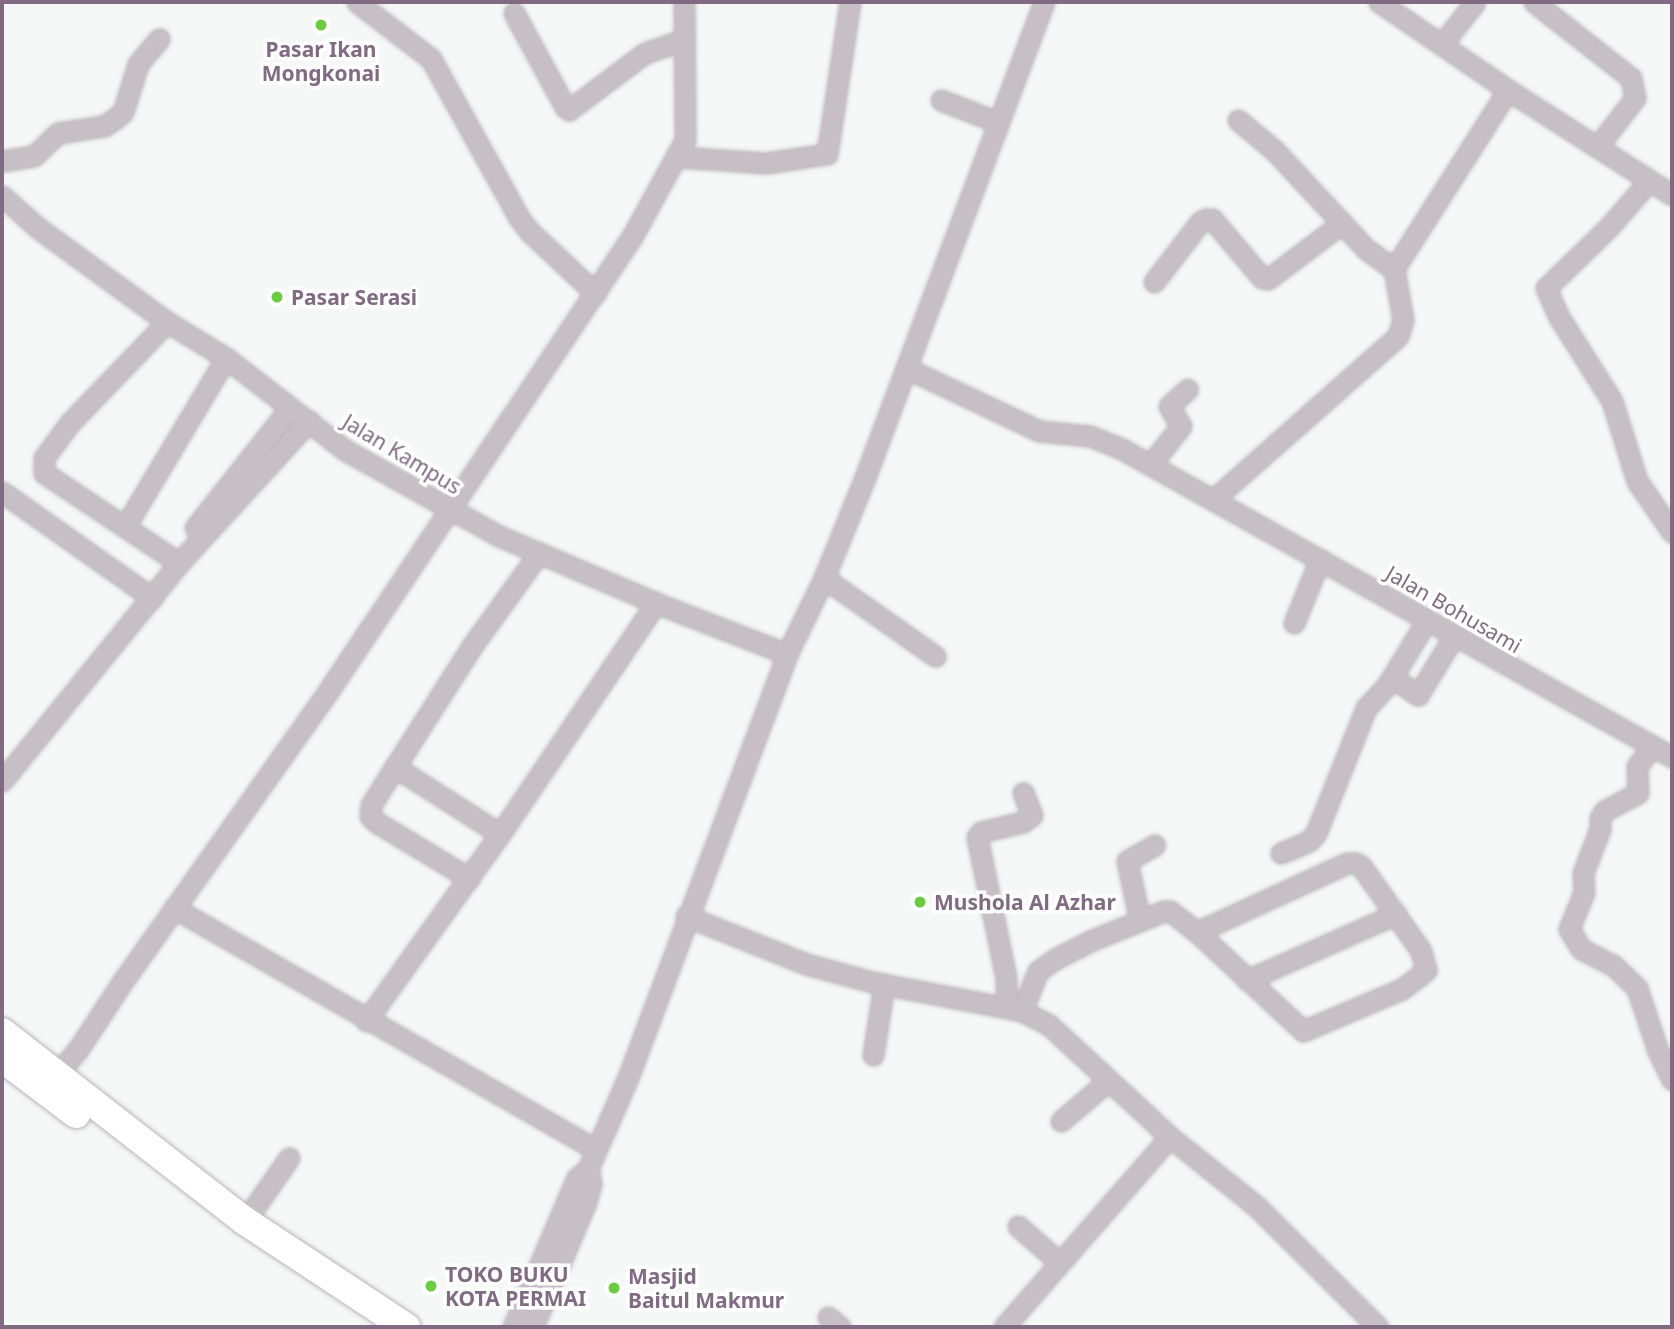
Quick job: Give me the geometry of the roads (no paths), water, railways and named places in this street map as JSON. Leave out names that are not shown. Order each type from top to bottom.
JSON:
[{"type":"highway","points":[[2,1032],[375,1321]]},
{"type":"highway","points":[[2,1058],[238,1234],[375,1321],[406,1327]]},
{"type":"street","points":[[357,2],[431,60],[519,218],[529,231],[596,293]]},
{"type":"street","points":[[56,1075],[78,1051],[174,908],[295,740],[452,510],[596,293],[657,194],[678,157],[684,140],[684,2]]},
{"type":"street","points":[[678,157],[766,163],[827,154],[850,2]]},
{"type":"street","points":[[533,1327],[586,1202],[590,1183],[588,1170],[629,1074],[686,916],[732,806],[787,654],[824,578],[866,474],[1044,2]]},
{"type":"street","points":[[1379,2],[1508,90],[1672,195]]},
{"type":"street","points":[[1442,44],[1475,2]]},
{"type":"street","points":[[1534,2],[1631,78],[1635,98],[1597,148]]},
{"type":"street","points":[[514,13],[569,110],[645,53],[684,40]]},
{"type":"street","points":[[2,161],[34,156],[58,133],[104,126],[116,118],[122,112],[138,64],[159,39]]},
{"type":"street","points":[[1215,498],[1398,336],[1403,320],[1394,269],[1508,90]]},
{"type":"street","points":[[941,100],[997,122]]},
{"type":"street","points":[[1238,120],[1274,150],[1372,254],[1394,269]]},
{"type":"street","points":[[1649,181],[1608,228],[1546,288],[1559,317],[1612,401],[1637,481],[1672,533]]},
{"type":"street","name":"Jalan Kampus","points":[[2,196],[38,228],[167,322],[226,358],[345,450],[499,536],[656,603],[787,654]]},
{"type":"street","points":[[1154,282],[1200,222],[1206,219],[1212,219],[1262,278],[1268,279],[1342,223]]},
{"type":"street","points":[[167,322],[69,424],[44,458],[44,473],[126,525],[175,561]]},
{"type":"street","points":[[126,525],[226,358]]},
{"type":"street","name":"Jalan Bohusami","points":[[906,368],[1039,431],[1090,436],[1122,449],[1215,498],[1454,636],[1672,757]]},
{"type":"street","points":[[1150,466],[1181,426],[1169,407],[1188,389]]},
{"type":"street","points":[[2,781],[175,561],[289,409]]},
{"type":"street","points":[[175,561],[309,421]]},
{"type":"street","points":[[2,492],[148,595]]},
{"type":"street","points":[[469,878],[376,822],[370,816],[371,805],[472,646],[539,553]]},
{"type":"street","points":[[1294,623],[1320,559]]},
{"type":"street","points":[[824,578],[935,656]]},
{"type":"street","points":[[2,761],[148,595]]},
{"type":"street","points":[[366,1021],[500,834],[656,603]]},
{"type":"street","points":[[1281,853],[1308,841],[1315,833],[1367,708],[1392,677],[1427,620]]},
{"type":"street","points":[[1392,677],[1418,695],[1454,636]]},
{"type":"street","points":[[1652,747],[1637,766],[1638,793],[1604,811],[1600,819],[1600,829],[1583,873],[1584,892],[1569,929],[1581,948],[1613,965],[1637,988],[1658,1051],[1672,1080]]},
{"type":"street","points":[[395,767],[500,834]]},
{"type":"street","points":[[1014,1010],[977,837],[981,832],[1023,822],[1032,815],[1023,793]]},
{"type":"street","points":[[1140,921],[1127,861],[1155,845]]},
{"type":"street","points":[[1014,1010],[1038,971],[1066,951],[1170,911],[1198,932],[1299,1029],[1311,1029],[1402,989],[1426,970],[1425,959],[1361,866],[1347,863],[1198,932]]},
{"type":"street","points":[[174,908],[366,1021],[596,1150]]},
{"type":"street","points":[[1247,980],[1396,914]]},
{"type":"street","points":[[686,916],[806,964],[884,984],[1014,1010],[1048,1024],[1170,1137],[1256,1206],[1378,1327]]},
{"type":"street","points":[[873,1055],[884,984]]},
{"type":"street","points":[[1061,1121],[1108,1081]]},
{"type":"street","points":[[1004,1327],[1170,1137]]},
{"type":"street","points":[[245,1221],[289,1158]]},
{"type":"street","points":[[513,1327],[577,1178],[588,1170]]},
{"type":"street","points":[[1018,1226],[1059,1262]]},
{"type":"place","name":"Pasar Ikan Mongkonai","points":[[321,25]]},
{"type":"place","name":"Pasar Serasi","points":[[277,297]]},
{"type":"place","name":"Mushola Al Azhar","points":[[920,902]]},
{"type":"place","name":"TOKO BUKU KOTA PERMAI","points":[[431,1286]]},
{"type":"place","name":"Masjid Baitul Makmur","points":[[614,1288]]}]
